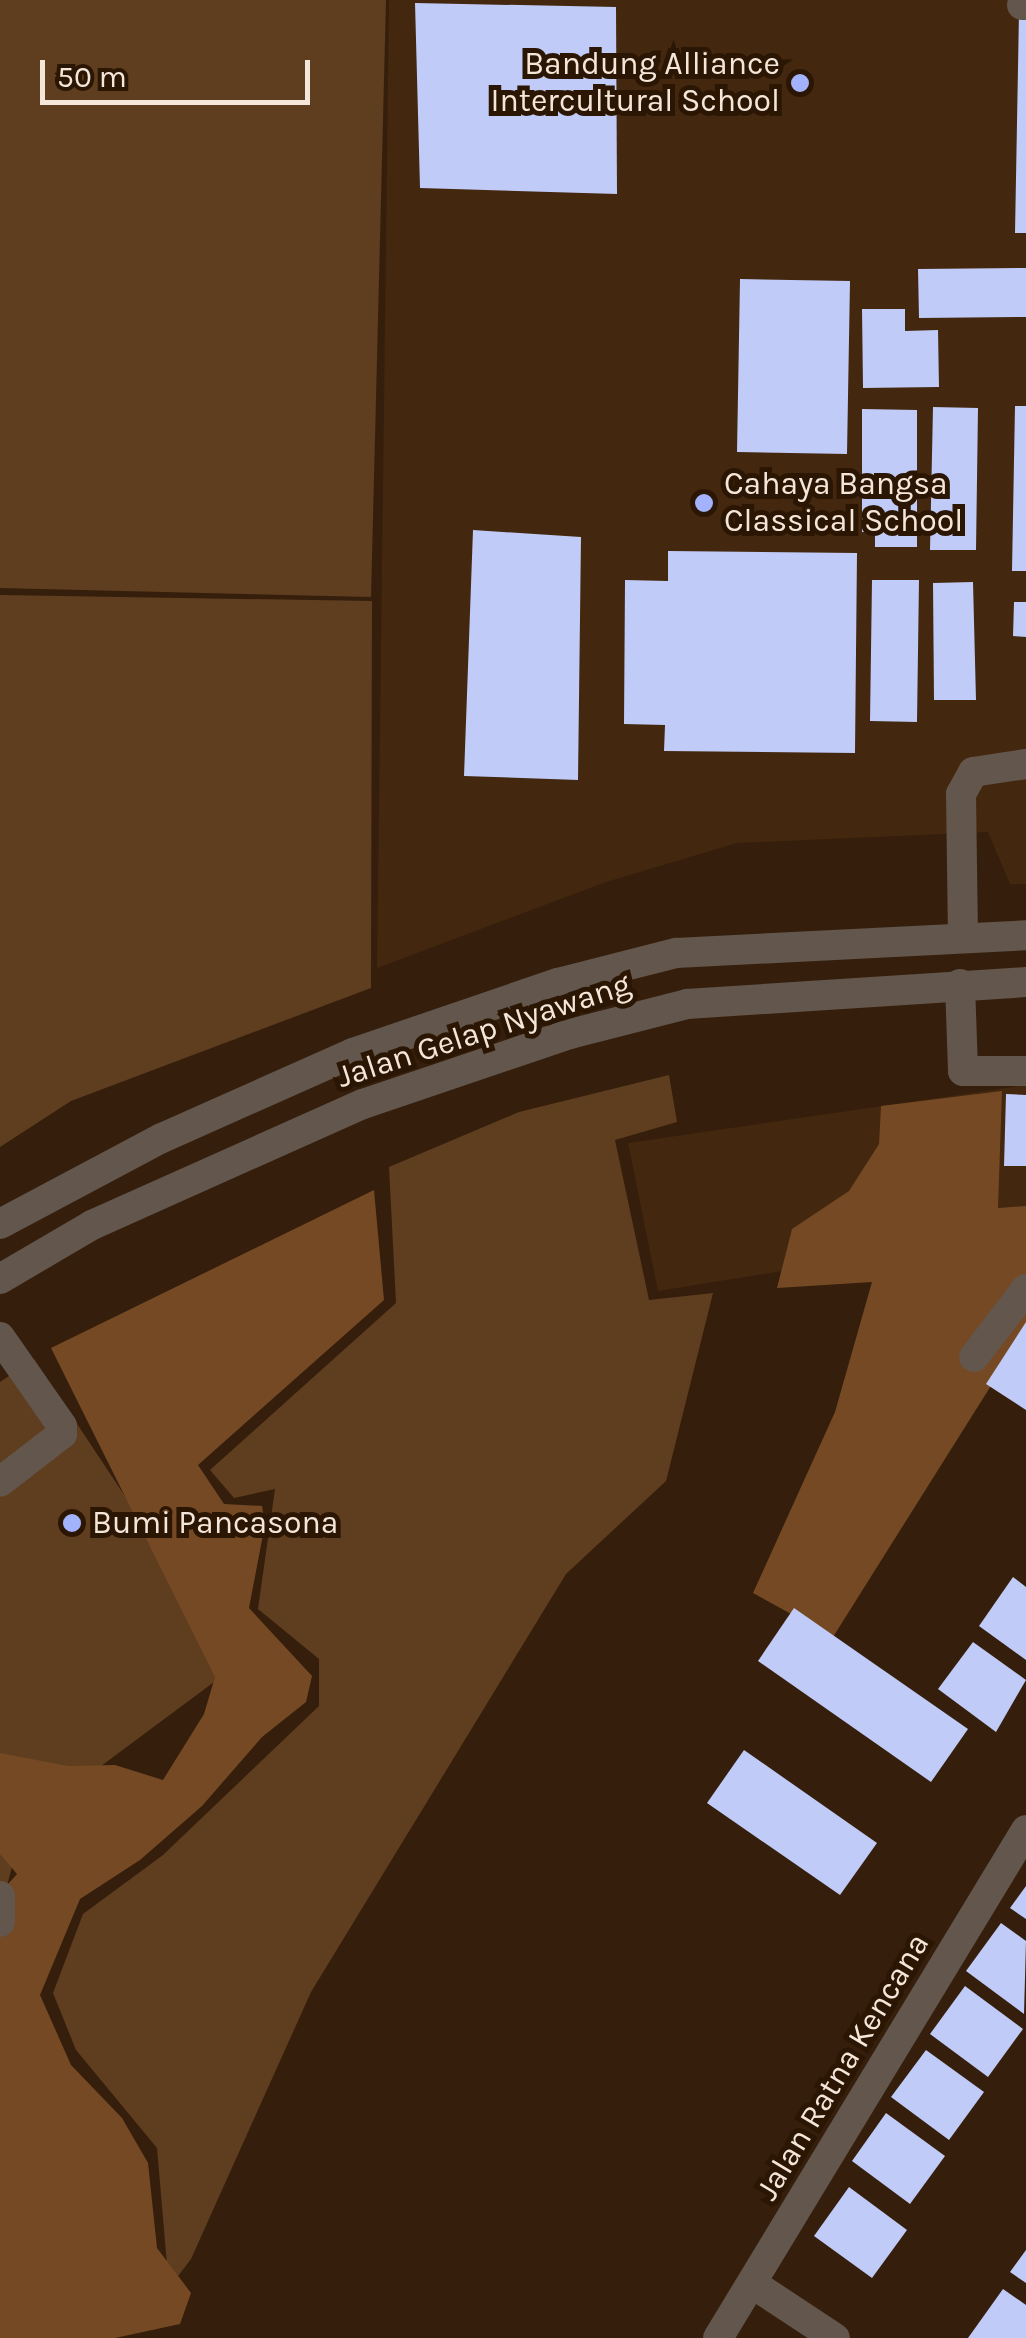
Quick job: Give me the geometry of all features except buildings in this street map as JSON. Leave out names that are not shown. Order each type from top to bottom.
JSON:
[{"type":"street","points":[[963,937],[961,794],[972,772],[1026,764]]},
{"type":"street","name":"Jalan Gelap Nyawang","points":[[0,1224],[162,1138],[353,1053],[558,983],[676,953],[1026,936]]},
{"type":"street","name":"Jalan Gelap Nyawang","points":[[0,1279],[92,1225],[362,1104],[570,1034],[687,1004],[1026,982]]},
{"type":"street","points":[[960,984],[963,1071],[1026,1071]]},
{"type":"street","points":[[974,1357],[1026,1289]]},
{"type":"street","points":[[0,1336],[62,1426],[62,1434],[0,1482]]},
{"type":"street","name":"Jalan Ratna Kencana","points":[[718,2338],[1026,1830]]},
{"type":"street","points":[[0,1896],[0,1922]]},
{"type":"street","points":[[753,2284],[835,2338]]},
{"type":"shaded area","points":[[0,0],[386,0],[371,597],[0,588]]},
{"type":"shaded area","name":"Cahaya Bangsa Classical School","points":[[389,0],[1026,0],[1026,884],[1010,884],[988,832],[737,843],[606,882],[377,968]]},
{"type":"shaded area","points":[[0,595],[372,601],[371,988],[71,1101],[0,1147]]},
{"type":"shaded area","points":[[669,1075],[677,1122],[615,1140],[649,1300],[713,1293],[666,1481],[566,1574],[311,1992],[191,2259],[169,2288],[157,2148],[76,2050],[53,1993],[83,1914],[163,1855],[319,1706],[319,1659],[258,1609],[275,1489],[234,1498],[210,1470],[396,1303],[389,1167],[519,1112]]},
{"type":"shaded area","points":[[1026,1085],[1026,1232],[658,1291],[628,1143]]},
{"type":"shaded area","points":[[1002,1091],[998,1208],[1026,1206],[1026,1330],[833,1637],[753,1593],[835,1412],[872,1282],[777,1288],[792,1229],[849,1191],[879,1144],[881,1106]]},
{"type":"shaded area","points":[[374,1190],[384,1300],[198,1465],[224,1504],[262,1506],[265,1524],[249,1608],[312,1676],[306,1702],[262,1737],[202,1806],[140,1860],[80,1899],[40,1995],[71,2065],[122,2118],[148,2163],[157,2248],[191,2293],[180,2324],[115,2338],[0,2338],[0,1893],[17,1874],[0,1854],[0,1753],[68,1766],[115,1765],[163,1780],[204,1714],[215,1677],[51,1348]]},
{"type":"shaded area","name":"Bumi Pancasona","points":[[34,1359],[237,1665],[23,1824],[0,1913],[0,1382]]},
{"type":"place","name":"Bandung Alliance Intercultural School","points":[[800,83]]},
{"type":"place","name":"Cahaya Bangsa Classical School","points":[[704,503]]},
{"type":"place","name":"Bumi Pancasona","points":[[72,1523]]}]
